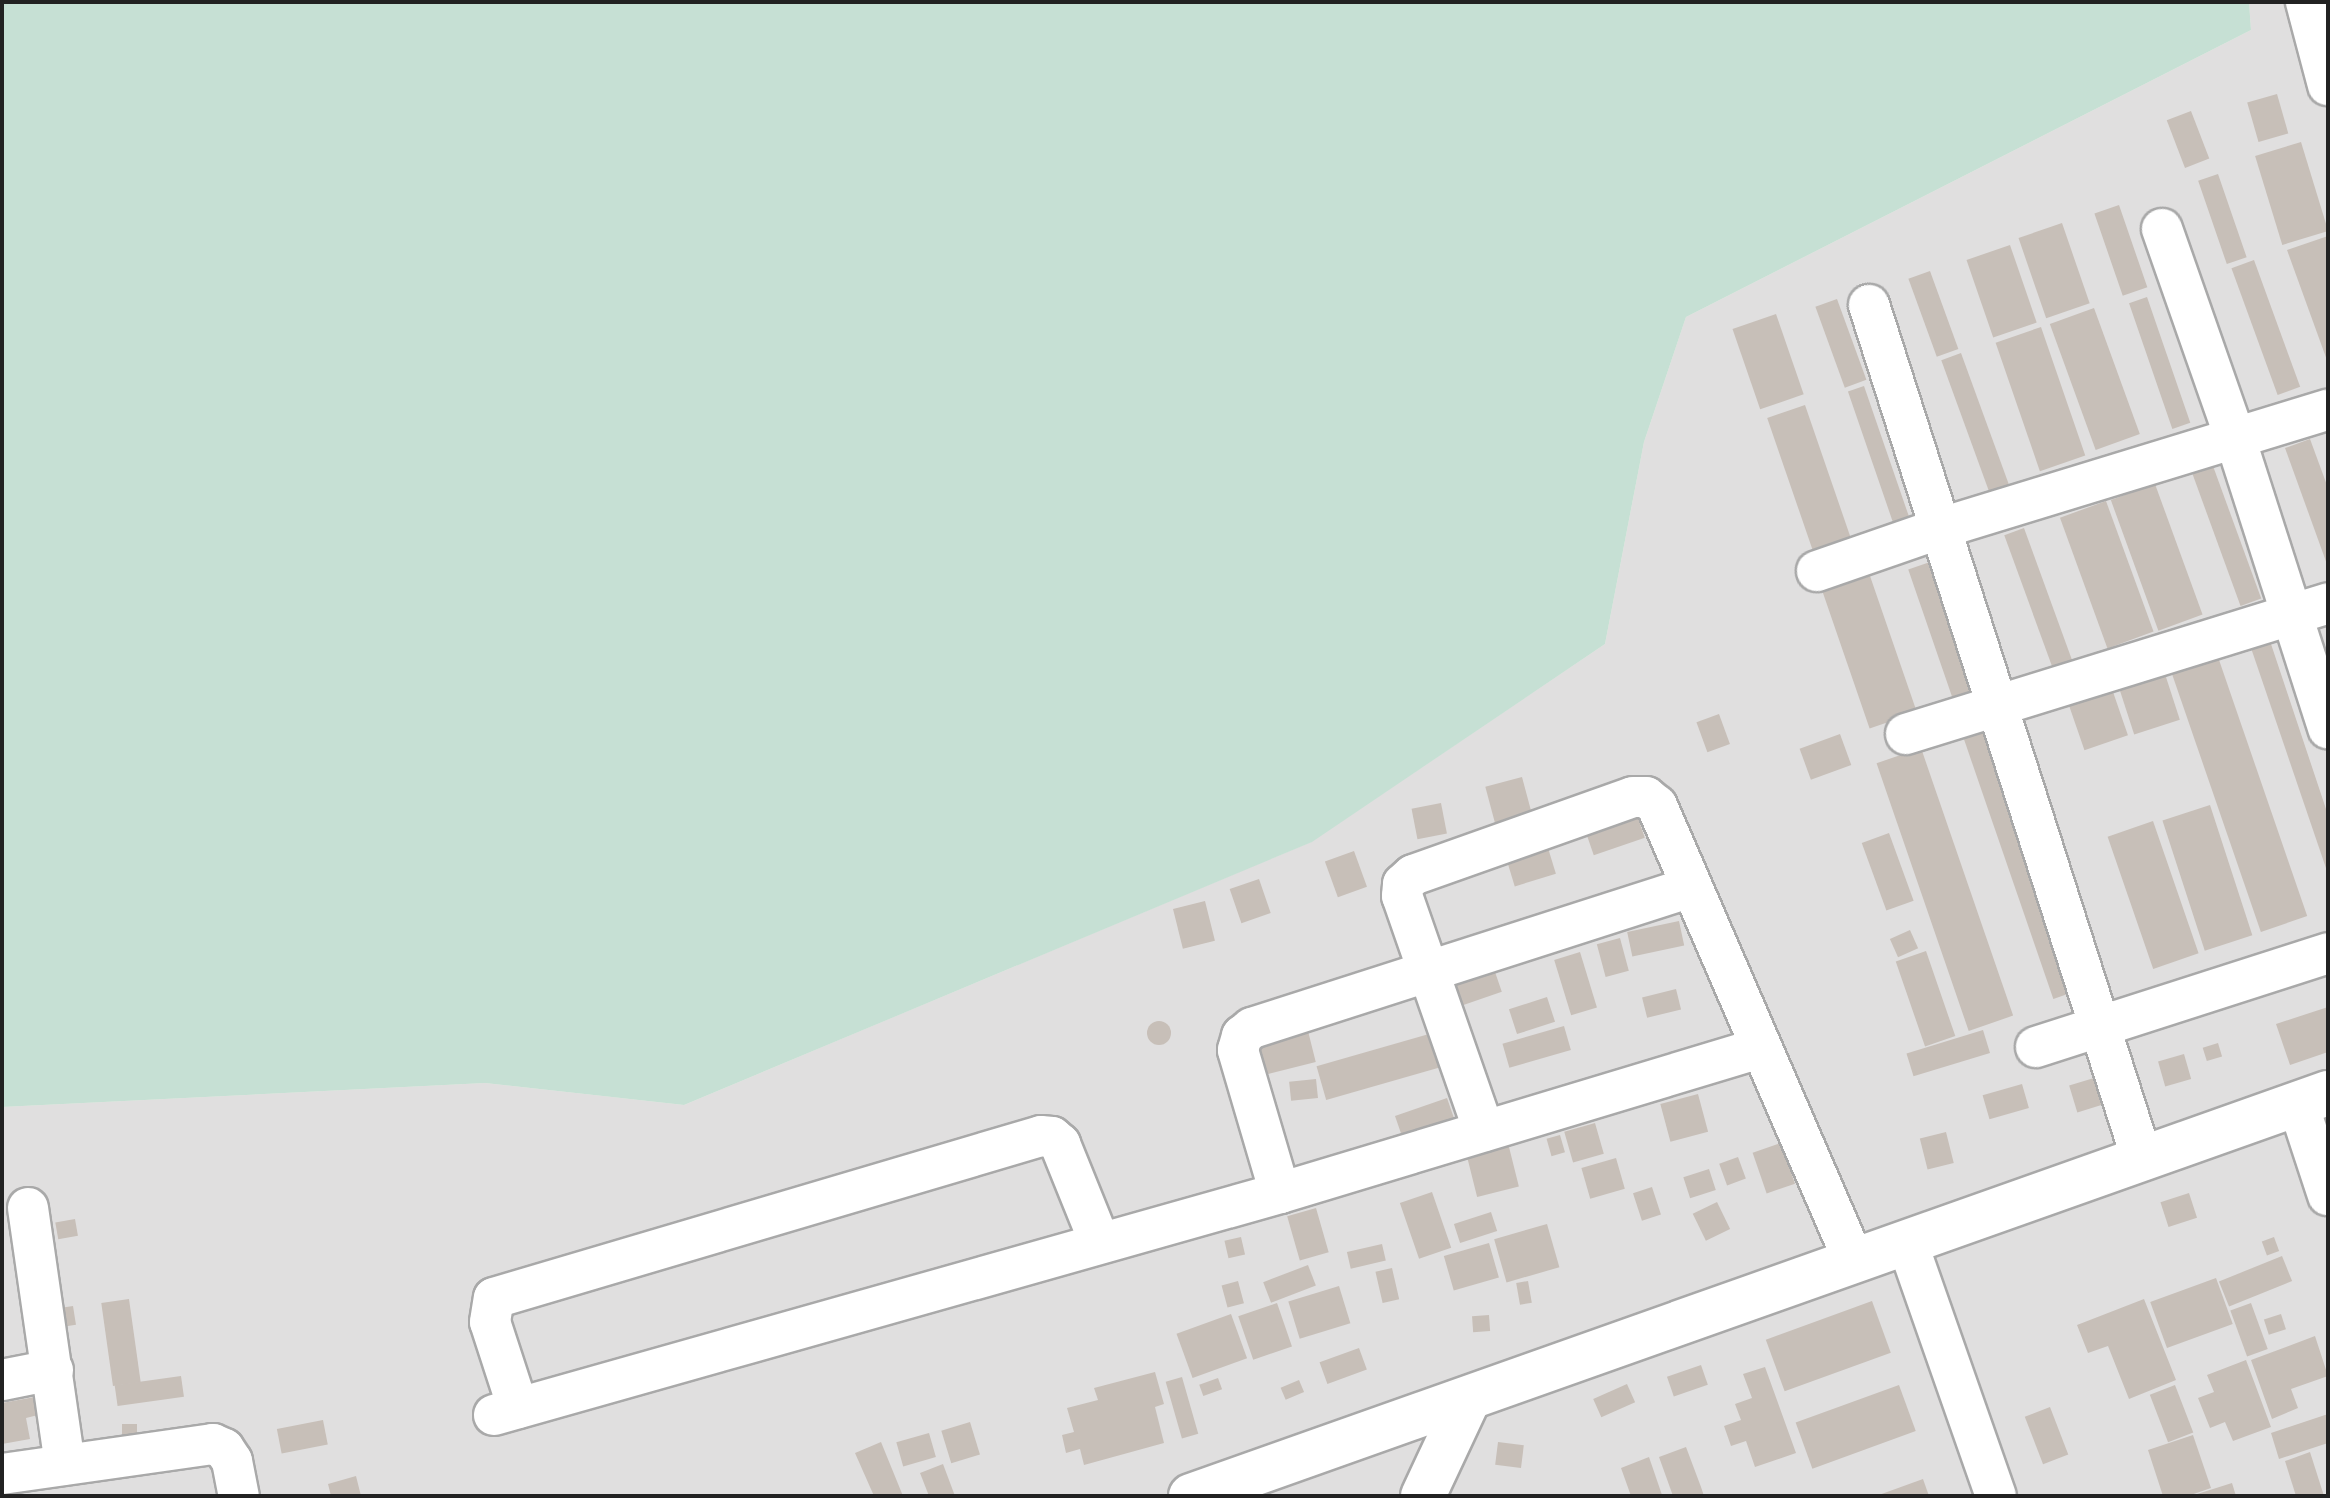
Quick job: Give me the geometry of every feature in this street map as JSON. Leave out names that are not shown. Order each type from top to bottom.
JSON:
[{"type":"street","points":[[2306,2],[2325,66]]},
{"type":"street","points":[[2162,229],[2235,438],[2310,608],[2328,728]]},
{"type":"street","points":[[1869,305],[2142,1159]]},
{"type":"street","points":[[1817,571],[1941,528],[2328,410]]},
{"type":"street","points":[[1906,734],[2310,608]]},
{"type":"street","points":[[1484,1131],[1402,896],[1403,884],[1413,875],[1633,797],[1646,797],[1657,806],[1853,1260]]},
{"type":"street","points":[[1280,1193],[1238,1050],[1242,1036],[1252,1028],[1691,887]]},
{"type":"street","points":[[2036,1047],[2328,953]]},
{"type":"street","points":[[1100,1243],[1060,1144],[1052,1137],[1041,1136],[494,1298],[490,1322],[506,1411],[1280,1193],[1760,1048]]},
{"type":"street","points":[[1191,1496],[2313,1099],[2328,1195]]},
{"type":"street","points":[[28,1208],[65,1464]]},
{"type":"street","points":[[1907,1242],[1996,1496]]},
{"type":"street","points":[[2,1380],[53,1370]]},
{"type":"street","points":[[1434,1487],[1468,1400]]},
{"type":"street","points":[[2,1474],[213,1444],[224,1449],[232,1461],[239,1496]]},
{"type":"shaded area","points":[[2249,2],[2328,2],[2328,1496],[2,1496],[2,1107],[485,1083],[684,1105],[1311,842],[1605,644],[1644,442],[1686,317],[2251,30]]},
{"type":"green space","points":[[2,2],[2249,2],[2251,30],[1686,317],[1644,442],[1605,644],[1312,842],[684,1105],[485,1083],[2,1107]]},
{"type":"building","points":[[2277,94],[2288,133],[2259,142],[2247,103]]},
{"type":"building","points":[[2191,111],[2209,159],[2185,168],[2167,120]]},
{"type":"building","points":[[2301,142],[2328,231],[2282,245],[2255,156]]},
{"type":"building","points":[[2218,174],[2247,257],[2227,264],[2198,181]]},
{"type":"building","points":[[2119,205],[2147,287],[2123,296],[2094,213]]},
{"type":"building","points":[[2062,223],[2090,303],[2046,318],[2019,238]]},
{"type":"building","points":[[2328,236],[2328,363],[2287,250]]},
{"type":"building","points":[[2010,245],[2037,323],[1993,338],[1967,260]]},
{"type":"building","points":[[2254,260],[2300,387],[2278,395],[2231,268]]},
{"type":"building","points":[[1930,271],[1958,349],[1937,357],[1908,279]]},
{"type":"building","points":[[2147,297],[2190,423],[2172,429],[2129,303]]},
{"type":"building","points":[[1837,299],[1866,380],[1845,388],[1815,307]]},
{"type":"building","points":[[2094,308],[2140,434],[2096,450],[2050,324]]},
{"type":"building","points":[[1776,314],[1804,394],[1760,409],[1733,329]]},
{"type":"building","points":[[2041,327],[2085,456],[2040,471],[1996,343]]},
{"type":"building","points":[[1961,353],[2009,485],[1989,492],[1941,360]]},
{"type":"building","points":[[1864,386],[1910,518],[1894,524],[1848,392]]},
{"type":"building","points":[[1805,405],[1850,536],[1812,549],[1767,418]]},
{"type":"building","points":[[2310,439],[2328,488],[2328,567],[2285,448]]},
{"type":"building","points":[[2213,466],[2261,598],[2241,606],[2192,474]]},
{"type":"building","points":[[2155,484],[2203,615],[2158,631],[2111,500]]},
{"type":"building","points":[[2106,501],[2154,632],[2107,648],[2060,518]]},
{"type":"building","points":[[2024,528],[2073,661],[2053,669],[2004,535]]},
{"type":"building","points":[[1930,562],[1975,692],[1953,700],[1908,569]]},
{"type":"building","points":[[1870,576],[1917,712],[1870,728],[1823,592]]},
{"type":"building","points":[[2270,641],[2328,815],[2328,874],[2251,648]]},
{"type":"building","points":[[2218,657],[2307,916],[2261,932],[2172,673]]},
{"type":"building","points":[[2165,674],[2180,720],[2134,734],[2119,689]]},
{"type":"building","points":[[2112,689],[2128,735],[2084,750],[2069,704]]},
{"type":"building","points":[[1719,714],[1730,744],[1707,752],[1696,722]]},
{"type":"building","points":[[1989,726],[2080,990],[2053,999],[1963,735]]},
{"type":"building","points":[[1840,734],[1851,765],[1811,780],[1800,749]]},
{"type":"building","points":[[1921,748],[2013,1016],[1969,1031],[1877,763]]},
{"type":"building","points":[[1522,777],[1532,815],[1495,825],[1485,787]]},
{"type":"building","points":[[1441,803],[1447,833],[1417,839],[1412,809]]},
{"type":"building","points":[[2210,805],[2252,935],[2205,951],[2162,820]]},
{"type":"building","points":[[1637,815],[1645,838],[1594,855],[1586,833]]},
{"type":"building","points":[[2153,821],[2199,953],[2153,969],[2108,837]]},
{"type":"building","points":[[1889,833],[1914,901],[1886,911],[1862,843]]},
{"type":"building","points":[[1548,848],[1556,874],[1515,886],[1507,861]]},
{"type":"building","points":[[1354,851],[1367,887],[1338,897],[1325,862]]},
{"type":"building","points":[[1259,879],[1271,913],[1241,923],[1230,889]]},
{"type":"building","points":[[1205,901],[1215,941],[1183,949],[1173,909]]},
{"type":"building","points":[[1679,921],[1684,945],[1632,956],[1627,932]]},
{"type":"building","points":[[1910,930],[1918,948],[1898,957],[1890,939]]},
{"type":"building","points":[[1620,938],[1629,971],[1606,977],[1597,944]]},
{"type":"building","points":[[1926,951],[1955,1036],[1925,1047],[1896,961]]},
{"type":"building","points":[[1580,952],[1597,1007],[1571,1015],[1554,960]]},
{"type":"building","points":[[1494,969],[1502,992],[1455,1008],[1448,985]]},
{"type":"building","points":[[1676,989],[1681,1009],[1647,1018],[1642,997]]},
{"type":"building","points":[[1547,997],[1555,1022],[1517,1034],[1509,1009]]},
{"type":"building","points":[[2328,1007],[2328,1052],[2290,1065],[2276,1024]]},
{"type":"building","points":[[1159,1021],[1168,1024],[1171,1033],[1168,1042],[1159,1045],[1150,1042],[1147,1033],[1150,1024]]},
{"type":"building","points":[[1564,1026],[1571,1050],[1509,1068],[1502,1044]]},
{"type":"building","points":[[1983,1030],[1990,1053],[1914,1076],[1906,1053]]},
{"type":"building","points":[[1308,1031],[1316,1062],[1265,1075],[1258,1044]]},
{"type":"building","points":[[1429,1034],[1439,1068],[1326,1100],[1317,1066]]},
{"type":"building","points":[[2218,1043],[2222,1056],[2207,1061],[2203,1048]]},
{"type":"building","points":[[2184,1054],[2191,1079],[2165,1086],[2158,1061]]},
{"type":"building","points":[[2094,1078],[2102,1105],[2077,1112],[2069,1086]]},
{"type":"building","points":[[1316,1079],[1318,1098],[1291,1101],[1289,1082]]},
{"type":"building","points":[[2022,1084],[2029,1108],[1989,1119],[1983,1095]]},
{"type":"building","points":[[1698,1094],[1708,1132],[1670,1142],[1660,1104]]},
{"type":"building","points":[[1447,1098],[1454,1118],[1402,1136],[1395,1116]]},
{"type":"building","points":[[1595,1123],[1604,1154],[1573,1163],[1564,1132]]},
{"type":"building","points":[[1946,1132],[1954,1163],[1928,1170],[1920,1139]]},
{"type":"building","points":[[1560,1135],[1565,1152],[1552,1156],[1547,1139]]},
{"type":"building","points":[[1507,1139],[1519,1187],[1477,1197],[1465,1149]]},
{"type":"building","points":[[1781,1143],[1795,1184],[1767,1193],[1753,1153]]},
{"type":"building","points":[[1738,1157],[1746,1179],[1727,1185],[1719,1164]]},
{"type":"building","points":[[1616,1158],[1625,1189],[1590,1199],[1581,1168]]},
{"type":"building","points":[[1709,1169],[1716,1190],[1690,1198],[1683,1177]]},
{"type":"building","points":[[1652,1187],[1661,1215],[1642,1221],[1633,1193]]},
{"type":"building","points":[[1432,1192],[1451,1248],[1419,1259],[1400,1203]]},
{"type":"building","points":[[2189,1193],[2197,1218],[2169,1227],[2160,1202]]},
{"type":"building","points":[[1717,1202],[1730,1229],[1706,1241],[1693,1214]]},
{"type":"building","points":[[1316,1208],[1329,1252],[1300,1260],[1287,1216]]},
{"type":"building","points":[[1491,1212],[1497,1231],[1460,1243],[1454,1224]]},
{"type":"building","points":[[75,1219],[78,1236],[58,1239],[55,1222]]},
{"type":"building","points":[[1547,1224],[1559,1267],[1507,1282],[1494,1239]]},
{"type":"building","points":[[1241,1237],[1245,1255],[1228,1258],[1224,1241]]},
{"type":"building","points":[[2274,1237],[2279,1251],[2267,1256],[2262,1241]]},
{"type":"building","points":[[1489,1243],[1499,1278],[1454,1291],[1444,1256]]},
{"type":"building","points":[[1382,1244],[1386,1261],[1351,1269],[1347,1252]]},
{"type":"building","points":[[2282,1256],[2292,1281],[2229,1307],[2219,1281]]},
{"type":"building","points":[[1308,1265],[1316,1286],[1271,1303],[1263,1282]]},
{"type":"building","points":[[1392,1268],[1399,1299],[1383,1303],[1375,1272]]},
{"type":"building","points":[[2216,1278],[2233,1324],[2167,1348],[2150,1302]]},
{"type":"building","points":[[1238,1281],[1244,1303],[1228,1308],[1222,1285]]},
{"type":"building","points":[[1528,1281],[1532,1303],[1520,1305],[1516,1283]]},
{"type":"building","points":[[1339,1286],[1350,1323],[1300,1339],[1288,1301]]},
{"type":"building","points":[[129,1299],[141,1382],[113,1386],[101,1303]]},
{"type":"building","points":[[2144,1299],[2176,1380],[2129,1399],[2108,1346],[2088,1353],[2077,1325]]},
{"type":"building","points":[[1872,1301],[1891,1353],[1785,1391],[1766,1340]]},
{"type":"building","points":[[1277,1303],[1292,1346],[1253,1360],[1238,1316]]},
{"type":"building","points":[[2251,1303],[2268,1349],[2247,1357],[2230,1311]]},
{"type":"building","points":[[73,1306],[76,1325],[53,1328],[50,1310]]},
{"type":"building","points":[[1231,1314],[1247,1358],[1193,1378],[1176,1334]]},
{"type":"building","points":[[2281,1314],[2286,1329],[2269,1335],[2264,1320]]},
{"type":"building","points":[[1489,1315],[1490,1331],[1473,1332],[1472,1316]]},
{"type":"building","points":[[2315,1336],[2328,1376],[2291,1389],[2298,1408],[2272,1419],[2251,1360]]},
{"type":"building","points":[[1359,1348],[1367,1370],[1327,1384],[1320,1362]]},
{"type":"building","points":[[2246,1360],[2271,1427],[2233,1441],[2225,1422],[2210,1428],[2198,1398],[2214,1392],[2207,1375]]},
{"type":"building","points":[[1701,1365],[1708,1385],[1674,1397],[1667,1377]]},
{"type":"building","points":[[1765,1367],[1796,1453],[1755,1467],[1746,1441],[1731,1446],[1724,1426],[1741,1420],[1735,1404],[1752,1398],[1743,1374]]},
{"type":"building","points":[[1155,1372],[1164,1404],[1155,1407],[1164,1443],[1084,1465],[1080,1449],[1066,1453],[1062,1435],[1074,1432],[1067,1408],[1098,1400],[1094,1388]]},
{"type":"building","points":[[181,1376],[184,1397],[118,1406],[115,1385]]},
{"type":"building","points":[[1182,1377],[1198,1434],[1182,1438],[1166,1382]]},
{"type":"building","points":[[1218,1378],[1222,1389],[1203,1396],[1199,1385]]},
{"type":"building","points":[[1299,1380],[1304,1392],[1286,1400],[1281,1388]]},
{"type":"building","points":[[1627,1384],[1635,1402],[1601,1417],[1593,1399]]},
{"type":"building","points":[[1899,1385],[1916,1431],[1812,1469],[1796,1423]]},
{"type":"building","points":[[2175,1385],[2193,1433],[2168,1442],[2150,1395]]},
{"type":"building","points":[[35,1397],[38,1415],[26,1418],[30,1439],[2,1444],[2,1403]]},
{"type":"building","points":[[2050,1407],[2068,1455],[2043,1464],[2025,1417]]},
{"type":"building","points":[[2328,1414],[2328,1443],[2279,1459],[2271,1433]]},
{"type":"building","points":[[323,1420],[328,1445],[282,1454],[277,1429]]},
{"type":"building","points":[[970,1422],[980,1455],[951,1463],[941,1431]]},
{"type":"building","points":[[122,1424],[137,1424],[137,1444],[122,1444]]},
{"type":"building","points":[[929,1433],[936,1457],[903,1466],[896,1442]]},
{"type":"building","points":[[2193,1435],[2211,1488],[2188,1496],[2163,1496],[2148,1450]]},
{"type":"building","points":[[881,1442],[903,1496],[874,1496],[855,1453]]},
{"type":"building","points":[[1498,1442],[1524,1445],[1521,1468],[1495,1465]]},
{"type":"building","points":[[1686,1447],[1704,1496],[1673,1496],[1659,1457]]},
{"type":"building","points":[[2310,1452],[2324,1496],[2296,1496],[2285,1461]]},
{"type":"building","points":[[1649,1457],[1662,1495],[1631,1496],[1621,1468]]},
{"type":"building","points":[[943,1464],[955,1496],[929,1496],[920,1473]]},
{"type":"building","points":[[356,1476],[361,1496],[331,1496],[328,1484]]},
{"type":"building","points":[[1923,1479],[1929,1496],[1876,1496]]},
{"type":"building","points":[[2232,1483],[2236,1496],[2194,1496],[2194,1495]]}]
